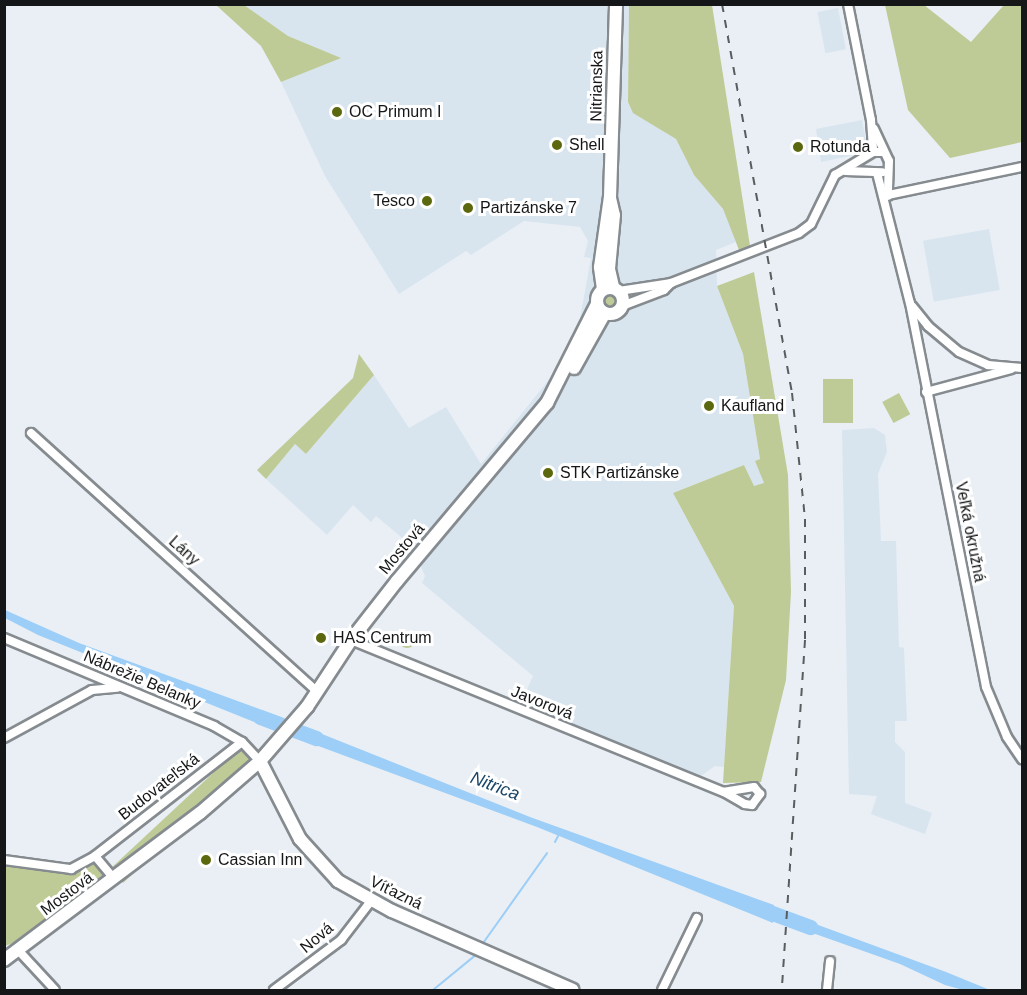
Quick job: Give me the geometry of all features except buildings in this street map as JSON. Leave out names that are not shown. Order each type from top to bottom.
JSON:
[{"type":"main road","name":"Nitrianska","points":[[612,289],[600,267],[610,197],[616,4]]},
{"type":"main road","points":[[601,308],[615,313],[622,306],[612,289]]},
{"type":"main road","name":"Mostová","points":[[4,960],[114,879],[260,761],[302,712],[351,640],[560,382],[612,289]]},
{"type":"main road","name":"Víťazná","points":[[260,761],[300,839],[338,881],[371,901],[573,990]]},
{"type":"street","points":[[848,4],[871,120],[883,152],[889,161],[887,168],[888,206]]},
{"type":"street","points":[[871,120],[870,155],[888,206]]},
{"type":"street","points":[[612,289],[671,283],[799,233],[815,218],[835,175],[870,155],[883,152]]},
{"type":"street","points":[[888,195],[1023,167]]},
{"type":"street","points":[[835,175],[887,168]]},
{"type":"street","name":"Veľká okružná","points":[[888,206],[910,303],[986,687],[1007,737],[1023,759]]},
{"type":"street","points":[[622,306],[664,290],[671,283]]},
{"type":"street","points":[[910,303],[928,326],[959,352],[988,364],[1023,368]]},
{"type":"street","points":[[926,392],[1011,368]]},
{"type":"street","name":"Lány","points":[[31,433],[317,691]]},
{"type":"street","name":"Nábrežie Belanky","points":[[4,638],[214,726],[242,742],[260,761]]},
{"type":"street","name":"Javorová","points":[[351,640],[724,792]]},
{"type":"street","points":[[4,738],[92,690],[120,688]]},
{"type":"street","name":"Budovateľská","points":[[4,860],[70,869],[95,856],[242,742]]},
{"type":"street","points":[[95,856],[114,879]]},
{"type":"street","name":"Nová","points":[[274,990],[341,940],[371,901]]},
{"type":"street","points":[[662,990],[697,918]]},
{"type":"street","points":[[18,950],[55,990]]},
{"type":"street","points":[[828,990],[830,961]]},
{"type":"shaded area","points":[[244,5],[629,5],[628,102],[633,112],[676,139],[694,175],[723,209],[736,242],[716,250],[717,286],[743,354],[760,459],[756,461],[764,483],[754,487],[744,465],[673,493],[734,606],[724,767],[715,766],[698,778],[520,705],[533,676],[422,583],[425,576],[412,546],[376,516],[371,522],[353,505],[327,535],[266,479],[295,444],[306,454],[374,375],[409,428],[446,407],[481,464],[551,377],[567,351],[579,324],[591,258],[584,257],[588,241],[580,227],[524,221],[471,255],[466,251],[399,294],[325,176],[281,82],[340,58],[288,36]]},
{"type":"shaded area","points":[[838,8],[846,49],[825,53],[817,12]]},
{"type":"shaded area","points":[[862,120],[867,146],[864,153],[821,162],[816,129]]},
{"type":"shaded area","points":[[989,229],[1000,290],[934,302],[923,241]]},
{"type":"shaded area","points":[[874,428],[885,435],[887,452],[878,474],[881,541],[896,541],[899,647],[904,648],[907,721],[895,721],[895,742],[905,752],[905,803],[932,813],[925,834],[871,814],[877,796],[849,794],[842,430]]},
{"type":"green space","points":[[216,5],[244,5],[288,36],[341,58],[281,82],[261,46]]},
{"type":"green space","points":[[629,5],[712,5],[750,246],[739,250],[723,209],[694,175],[676,139],[633,113],[628,102]]},
{"type":"green space","points":[[885,5],[924,5],[971,42],[1004,5],[1022,5],[1022,142],[950,158],[908,110]]},
{"type":"green space","points":[[754,272],[788,475],[791,592],[786,680],[761,782],[723,783],[734,606],[673,493],[744,465],[754,486],[764,483],[755,461],[760,459],[743,354],[717,286]]},
{"type":"green space","points":[[606,291],[614,291],[619,296],[617,307],[606,309],[601,304],[601,296]]},
{"type":"green space","points":[[359,354],[374,375],[306,454],[295,444],[266,479],[257,470],[353,378]]},
{"type":"green space","points":[[823,379],[853,379],[853,423],[823,423]]},
{"type":"green space","points":[[899,393],[910,414],[893,423],[882,402]]},
{"type":"green space","points":[[404,632],[410,632],[415,640],[413,646],[404,648],[399,643],[399,637]]},
{"type":"green space","points":[[241,747],[254,761],[123,883],[110,869]]},
{"type":"green space","points":[[5,864],[71,873],[83,864],[95,864],[103,875],[18,941],[5,946]]},
{"type":"water","points":[[5,610],[79,643],[284,718],[274,730],[38,635],[5,618]]},
{"type":"water","points":[[302,726],[530,817],[774,905],[773,923],[537,827],[294,737]]},
{"type":"water","points":[[791,915],[990,990],[963,990],[945,985],[900,964],[790,925]]},
{"type":"waterway","name":"Nitrica","points":[[260,717],[316,738]]},
{"type":"waterway","points":[[555,842],[559,834]]},
{"type":"waterway","points":[[481,946],[547,853]]},
{"type":"waterway","name":"Nitrica","points":[[756,907],[810,927]]},
{"type":"waterway","points":[[433,990],[477,954]]},
{"type":"railway","points":[[722,4],[792,393],[805,519],[805,640],[782,990]]},
{"type":"place","name":"OC Primum I","points":[[337,112]]},
{"type":"place","name":"Shell","points":[[557,145]]},
{"type":"place","name":"Rotunda","points":[[798,147]]},
{"type":"place","name":"Tesco","points":[[427,201]]},
{"type":"place","name":"Partizánske 7","points":[[468,208]]},
{"type":"place","name":"Kaufland","points":[[709,406]]},
{"type":"place","name":"STK Partizánske","points":[[548,473]]},
{"type":"place","name":"HAS Centrum","points":[[321,638]]},
{"type":"place","name":"Cassian Inn","points":[[206,860]]}]
